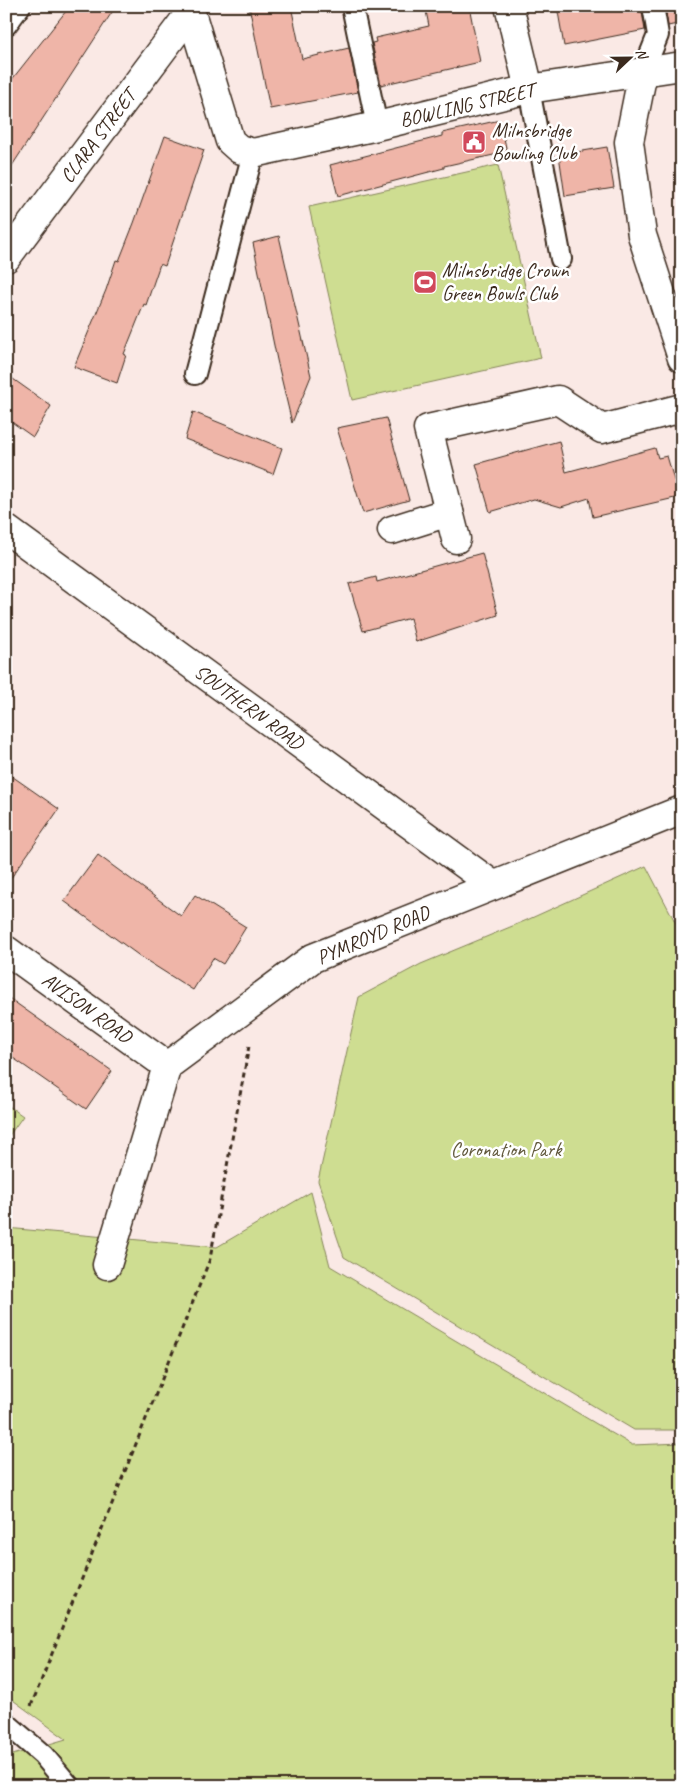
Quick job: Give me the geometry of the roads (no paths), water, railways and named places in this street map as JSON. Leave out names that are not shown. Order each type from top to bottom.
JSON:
[{"type":"street","points":[[508,6],[529,89]]},
{"type":"street","points":[[190,10],[230,141],[239,149],[253,153]]},
{"type":"street","name":"CLARA STREET","points":[[6,258],[190,10]]},
{"type":"street","name":"BOWLING STREET","points":[[253,153],[377,126],[529,89],[682,66]]},
{"type":"street","points":[[643,72],[629,142],[631,160],[642,235],[682,358]]},
{"type":"street","points":[[456,539],[428,428],[558,400],[602,428],[682,408]]},
{"type":"street","points":[[392,530],[449,512]]},
{"type":"street","name":"SOUTHERN ROAD","points":[[6,530],[493,886]]},
{"type":"street","name":"PYMROYD ROAD","points":[[167,1066],[313,958],[493,886],[680,815]]},
{"type":"street","name":"AVISON ROAD","points":[[6,950],[167,1066]]},
{"type":"street","points":[[107,1265],[167,1066]]},
{"type":"lane","points":[[6,24],[20,6]]},
{"type":"lane","points":[[352,6],[377,126]]},
{"type":"lane","points":[[643,72],[658,35],[653,6]]},
{"type":"lane","points":[[529,89],[561,259]]},
{"type":"lane","points":[[195,374],[253,153]]},
{"type":"lane","points":[[13,1729],[43,1756],[68,1786]]},
{"type":"place","name":"Milnsbridge Bowling Club","points":[[474,142]]},
{"type":"place","name":"Milnsbridge Crown Green Bowls Club","points":[[425,282]]},
{"type":"park label","name":"Coronation Park","points":[[506,1149]]}]
